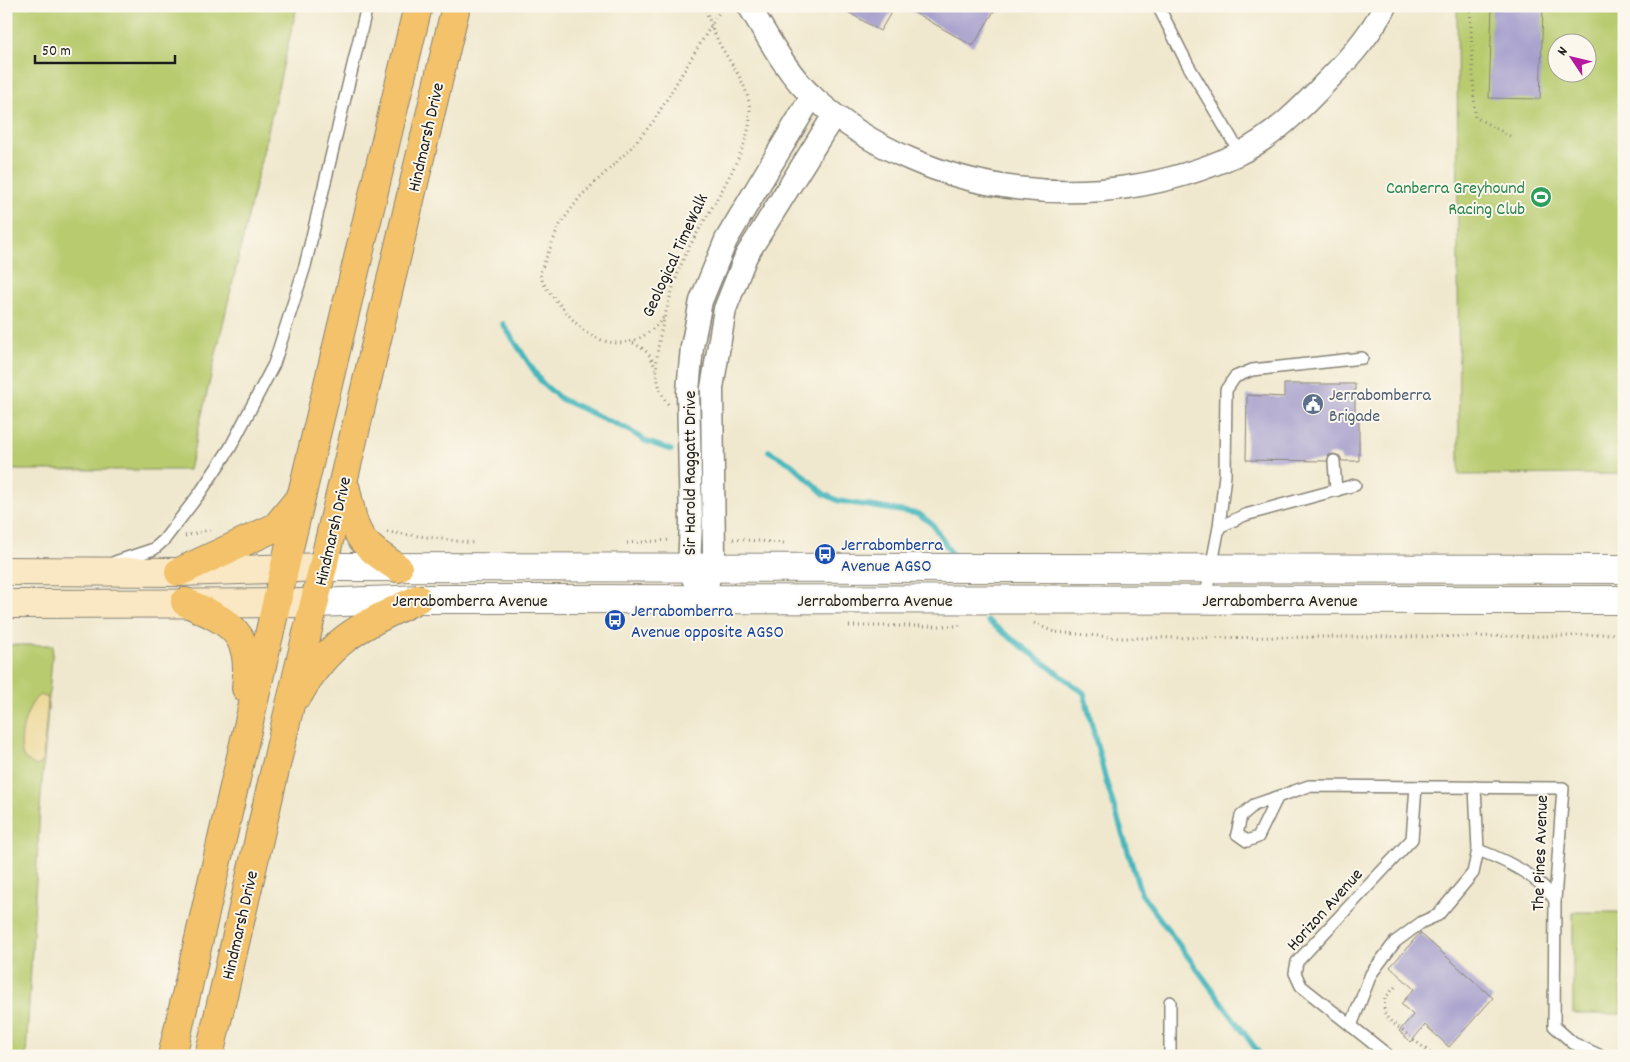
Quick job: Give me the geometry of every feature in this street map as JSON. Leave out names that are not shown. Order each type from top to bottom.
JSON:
[{"type":"main road","name":"Hindmarsh Drive","points":[[172,1056],[284,568],[418,6]]},
{"type":"main road","name":"Hindmarsh Drive","points":[[209,1056],[286,722],[456,6]]},
{"type":"main road","points":[[344,480],[357,533],[376,553],[398,568]]},
{"type":"main road","points":[[179,572],[276,526],[302,496]]},
{"type":"main road","name":"Jerrabomberra Avenue","points":[[6,571],[179,572],[324,567]]},
{"type":"main road","points":[[286,722],[316,668],[342,641],[363,625],[418,599]]},
{"type":"main road","points":[[185,602],[226,624],[241,639],[247,655],[246,686],[232,799]]},
{"type":"main road","name":"Jerrabomberra Avenue","points":[[6,604],[315,603]]},
{"type":"street","points":[[749,6],[768,38],[812,96],[834,115],[872,139],[927,166],[1001,187],[1094,191],[1142,185],[1184,175],[1240,153],[1271,132],[1308,101],[1344,64],[1377,22],[1385,6]]},
{"type":"street","name":"Sir Harold Raggatt Drive","points":[[700,568],[691,522],[688,391],[692,347],[701,301],[726,240],[812,96]]},
{"type":"street","name":"Sir Harold Raggatt Drive","points":[[702,600],[700,568],[712,388],[725,309],[746,256],[834,115]]},
{"type":"street","name":"Jerrabomberra Avenue","points":[[324,567],[1624,569]]},
{"type":"street","points":[[756,568],[757,600]]},
{"type":"street","name":"Jerrabomberra Avenue","points":[[315,603],[418,599],[757,600],[893,613],[1205,600],[1624,600]]},
{"type":"lane","points":[[87,572],[154,549],[164,540],[200,494],[230,448],[274,364],[305,266],[367,6]]},
{"type":"lane","points":[[1158,6],[1188,66],[1240,153]]},
{"type":"lane","points":[[1205,600],[1209,569],[1219,526],[1225,475],[1226,390],[1235,377],[1252,370],[1362,358]]},
{"type":"lane","points":[[1334,461],[1336,490]]},
{"type":"lane","points":[[1219,526],[1245,515],[1355,485]]},
{"type":"lane","name":"The Pines Avenue","points":[[1277,798],[1309,786],[1563,788],[1555,900],[1554,1026],[1573,1043],[1601,1056]]},
{"type":"lane","name":"Horizon Avenue","points":[[1388,1056],[1301,986],[1295,973],[1297,962],[1412,838],[1416,787]]},
{"type":"lane","points":[[1350,1026],[1371,974],[1394,942],[1422,922],[1438,915],[1473,873],[1478,850],[1475,787]]},
{"type":"lane","points":[[1478,850],[1502,859],[1546,888],[1555,900]]},
{"type":"lane","points":[[1170,1002],[1170,1056]]},
{"type":"path","name":"Geological TimeWalk","points":[[632,342],[655,328],[665,315],[686,253],[746,142],[750,118],[748,97],[739,72],[721,46],[704,6]]},
{"type":"path","points":[[656,375],[653,360],[648,352],[632,342],[604,341],[579,326],[557,302],[541,279],[540,273],[559,226],[580,197],[629,150],[653,122],[723,6]]},
{"type":"path","points":[[1470,6],[1474,117],[1510,136]]},
{"type":"path","points":[[385,532],[482,543]]},
{"type":"path","points":[[730,533],[735,540],[794,544]]},
{"type":"path","points":[[618,543],[670,540],[674,537]]},
{"type":"path","points":[[850,626],[893,613],[958,626],[965,622]]},
{"type":"path","points":[[1032,622],[1054,632],[1122,638],[1556,636],[1624,632]]},
{"type":"path","points":[[1396,987],[1385,998],[1384,1012],[1389,1020],[1434,1056]]},
{"type":"green space","points":[[6,6],[297,6],[189,470],[6,470]]},
{"type":"green space","name":"Canberra Greyhound Racing Club","points":[[1457,6],[1624,6],[1624,474],[1459,475]]},
{"type":"green space","points":[[6,645],[53,645],[40,809],[26,1056],[6,1056]]},
{"type":"green space","points":[[1573,912],[1620,912],[1621,1014],[1573,1014]]},
{"type":"sand","points":[[40,695],[48,698],[48,702],[43,758],[41,764],[36,766],[24,758],[21,744],[30,706]]},
{"type":"building","points":[[838,6],[895,6],[880,31]]},
{"type":"building","points":[[903,6],[997,6],[973,46]]},
{"type":"building","points":[[1492,6],[1543,6],[1540,99],[1489,98]]},
{"type":"building","points":[[1284,384],[1355,384],[1355,418],[1359,418],[1359,461],[1342,461],[1340,456],[1334,454],[1329,455],[1327,461],[1246,460],[1247,395],[1284,397]]},
{"type":"building","points":[[1420,933],[1493,998],[1449,1047],[1425,1025],[1411,1042],[1399,1031],[1413,1015],[1401,1004],[1414,989],[1390,967]]},
{"type":"waterway","points":[[503,324],[542,383],[561,399],[629,430],[645,441],[671,450]]},
{"type":"waterway","points":[[769,451],[791,464],[824,494],[839,501],[919,514],[933,525],[951,553]]},
{"type":"waterway","points":[[988,621],[1084,693],[1106,781],[1141,893],[1261,1056]]},
{"type":"place","name":"Canberra Greyhound Racing Club","points":[[1541,197]]},
{"type":"place","name":"Jerrabomberra Brigade","points":[[1313,404]]},
{"type":"place","name":"Jerrabomberra Avenue AGSO","points":[[825,554]]},
{"type":"place","name":"Jerrabomberra Avenue opposite AGSO","points":[[615,620]]}]
